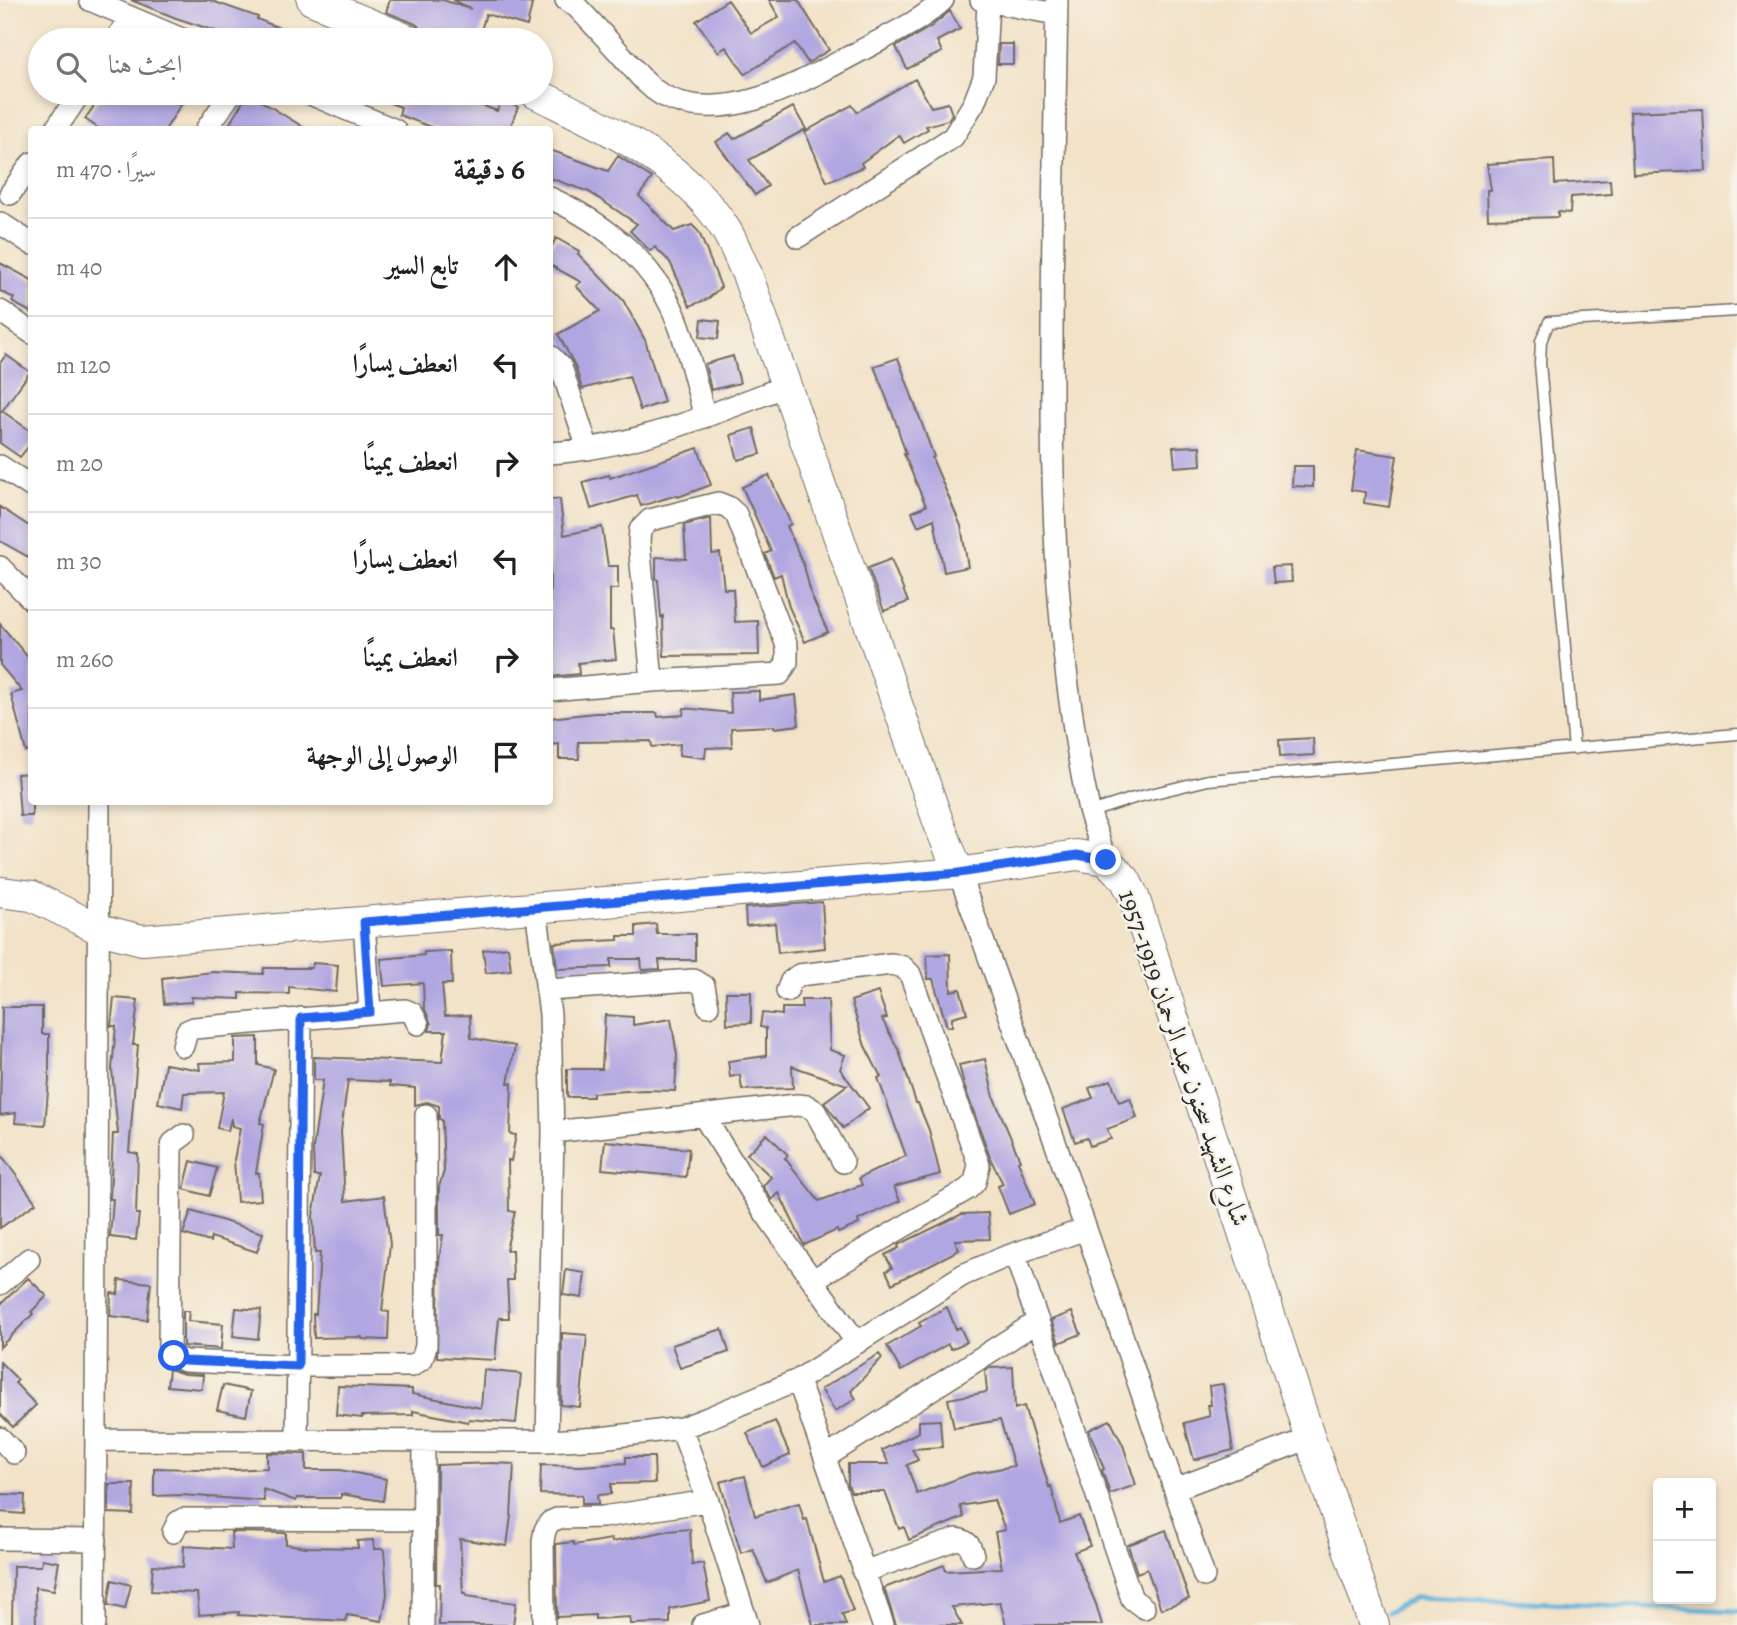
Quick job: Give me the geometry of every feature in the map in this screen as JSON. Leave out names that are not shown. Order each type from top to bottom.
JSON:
[{"type":"street","points":[[90,0],[155,28]]},
{"type":"street","points":[[312,0],[380,28]]},
{"type":"street","points":[[566,0],[577,8],[647,85],[664,96],[692,104],[720,106],[756,99],[802,81],[906,26],[943,0]]},
{"type":"street","points":[[798,237],[953,137],[974,103],[984,76],[985,1],[1057,7],[1051,435],[1053,525],[1062,644],[1091,812],[1106,860]]},
{"type":"street","points":[[124,28],[131,18]]},
{"type":"street","points":[[553,102],[632,141],[670,168],[701,198],[726,230],[747,274],[939,824],[1086,1229],[1204,1576]]},
{"type":"street","points":[[58,126],[72,105]]},
{"type":"street","points":[[209,126],[223,105]]},
{"type":"street","points":[[328,105],[359,123]]},
{"type":"street","points":[[10,194],[28,169]]},
{"type":"street","points":[[553,199],[581,212],[613,235],[640,260],[663,293],[679,326],[705,417]]},
{"type":"street","points":[[0,223],[28,241]]},
{"type":"street","points":[[0,311],[28,330]]},
{"type":"street","points":[[553,359],[561,367],[588,449]]},
{"type":"street","points":[[553,453],[626,442],[705,417],[786,386]]},
{"type":"street","points":[[0,466],[28,485]]},
{"type":"street","points":[[553,690],[780,674],[788,662],[787,646],[736,514],[728,507],[718,503],[650,520],[640,530],[652,681]]},
{"type":"street","points":[[0,566],[28,596]]},
{"type":"street","points":[[95,1625],[99,805]]},
{"type":"street","name":"شارع الشهيد سحنون عبد الرحمان 1919-1957","points":[[0,892],[32,896],[99,929],[142,940],[959,873],[1077,855],[1106,860],[1125,879],[1134,897],[1310,1438],[1374,1625]]},
{"type":"street","points":[[536,908],[550,1014],[553,1132],[547,1441]]},
{"type":"street","points":[[364,922],[370,1012]]},
{"type":"street","points":[[787,991],[791,981],[799,975],[892,964],[903,967],[910,974],[979,1165],[975,1182],[968,1189],[814,1279]]},
{"type":"street","points":[[548,990],[694,980],[704,986],[708,1006]]},
{"type":"street","points":[[183,1046],[187,1031],[194,1028],[405,1010],[412,1013],[418,1024]]},
{"type":"street","points":[[297,1441],[301,1018]]},
{"type":"street","points":[[553,1132],[807,1106],[816,1111],[843,1162]]},
{"type":"street","points":[[184,1135],[173,1143],[171,1150],[169,1348],[174,1356],[184,1361],[298,1366],[412,1366],[422,1359],[426,1346],[426,1115]]},
{"type":"street","points":[[704,1117],[763,1210],[858,1343]]},
{"type":"street","points":[[96,1440],[547,1441],[600,1438],[681,1428],[798,1380],[963,1275],[1086,1229]]},
{"type":"street","points":[[1014,1254],[1132,1599],[1144,1608]]},
{"type":"street","points":[[0,1284],[29,1259]]},
{"type":"street","points":[[826,1457],[1038,1321]]},
{"type":"street","points":[[798,1380],[883,1625]]},
{"type":"street","points":[[681,1428],[746,1619],[704,1625]]},
{"type":"street","points":[[1175,1489],[1310,1438]]},
{"type":"street","points":[[424,1441],[424,1625]]},
{"type":"street","points":[[544,1625],[543,1541],[550,1522],[559,1518],[603,1517],[708,1501]]},
{"type":"street","points":[[173,1532],[178,1522],[183,1519],[424,1520]]},
{"type":"street","points":[[0,1539],[96,1540]]},
{"type":"street","points":[[863,1572],[957,1539],[965,1540],[973,1555]]},
{"type":"lane","points":[[1574,749],[1540,363],[1541,341],[1549,322],[1737,311]]},
{"type":"lane","points":[[1091,812],[1134,798],[1209,780],[1737,734]]},
{"type":"building","points":[[131,0],[209,0],[258,17],[257,19],[279,28],[206,28]]},
{"type":"building","points":[[390,0],[443,0],[471,9],[453,0],[511,0],[532,4],[527,26],[486,14],[482,28],[420,28],[386,12]]},
{"type":"building","points":[[728,0],[751,33],[779,17],[769,0],[798,0],[829,50],[808,63],[795,43],[745,74],[726,47],[718,52],[696,21]]},
{"type":"building","points":[[950,11],[960,29],[937,41],[942,52],[907,69],[896,47],[932,26]]},
{"type":"building","points":[[999,44],[1013,44],[1013,64],[998,64]]},
{"type":"building","points":[[915,79],[931,107],[948,103],[952,114],[948,120],[926,126],[928,129],[904,143],[899,135],[861,163],[863,167],[827,182],[805,132],[852,105],[857,112]]},
{"type":"building","points":[[95,105],[181,105],[167,126],[95,126],[85,119]]},
{"type":"building","points":[[241,105],[267,105],[302,126],[228,126]]},
{"type":"building","points":[[395,105],[481,105],[497,111],[499,105],[518,107],[511,126],[428,126],[399,115],[401,107]]},
{"type":"building","points":[[793,107],[806,129],[749,160],[768,186],[755,195],[716,142],[729,133],[734,139]]},
{"type":"building","points":[[1703,109],[1706,171],[1633,174],[1630,112]]},
{"type":"building","points":[[553,151],[608,171],[618,156],[652,178],[639,196],[674,231],[692,225],[699,232],[721,287],[708,299],[690,306],[670,262],[655,247],[650,251],[630,231],[637,224],[589,192],[553,179]]},
{"type":"building","points":[[1554,160],[1555,184],[1610,180],[1611,194],[1571,197],[1570,213],[1558,212],[1558,217],[1488,219],[1487,190],[1491,190],[1487,164]]},
{"type":"building","points":[[556,238],[579,251],[578,254],[623,300],[645,340],[664,402],[640,410],[629,376],[582,389],[575,366],[558,334],[600,311],[576,286],[581,282],[553,267],[553,244]]},
{"type":"building","points":[[0,263],[28,278],[28,311],[12,302],[14,298],[0,291]]},
{"type":"building","points":[[702,319],[720,321],[718,339],[700,337]]},
{"type":"building","points":[[6,355],[28,371],[28,375],[2,411],[28,429],[28,447],[20,457],[0,443],[0,363]]},
{"type":"building","points":[[733,356],[740,383],[711,390],[705,364]]},
{"type":"building","points":[[898,358],[934,457],[932,458],[961,526],[968,567],[944,572],[934,519],[918,526],[912,512],[926,506],[904,454],[895,420],[874,366]]},
{"type":"building","points":[[754,428],[761,454],[738,460],[731,435]]},
{"type":"building","points":[[1200,446],[1201,465],[1175,467],[1173,447]]},
{"type":"building","points":[[698,448],[711,485],[641,506],[637,495],[591,509],[583,482],[609,475],[610,478]]},
{"type":"building","points":[[1357,450],[1397,456],[1389,507],[1364,503],[1365,492],[1351,490]]},
{"type":"building","points":[[1293,466],[1313,466],[1313,487],[1292,486]]},
{"type":"building","points":[[769,475],[791,524],[787,526],[804,566],[812,597],[828,632],[805,642],[789,607],[781,574],[774,577],[765,554],[771,551],[742,487]]},
{"type":"building","points":[[560,499],[564,535],[602,527],[608,566],[618,566],[618,589],[610,589],[610,630],[613,630],[616,659],[578,663],[579,674],[553,677],[553,500]]},
{"type":"building","points":[[0,507],[28,525],[28,557],[0,541]]},
{"type":"building","points":[[711,518],[712,554],[720,553],[724,589],[733,589],[735,622],[758,621],[759,655],[664,656],[663,616],[661,617],[656,579],[656,557],[686,559],[684,525]]},
{"type":"building","points":[[891,559],[908,602],[884,611],[868,568]]},
{"type":"building","points":[[1291,566],[1292,582],[1274,583],[1272,567]]},
{"type":"building","points":[[0,624],[28,657],[28,752],[11,694],[22,691],[0,665]]},
{"type":"building","points":[[759,691],[759,700],[796,695],[799,725],[731,728],[732,747],[706,748],[705,758],[679,755],[680,744],[652,747],[651,741],[578,742],[579,759],[559,759],[559,744],[553,745],[553,718],[595,713],[657,713],[658,717],[683,715],[684,708],[731,713],[730,692]]},
{"type":"building","points":[[1313,738],[1314,755],[1280,757],[1279,740]]},
{"type":"building","points":[[28,773],[28,805],[32,805],[32,816],[20,816],[17,774]]},
{"type":"building","points":[[822,902],[825,948],[778,953],[775,923],[746,926],[745,908]]},
{"type":"building","points":[[656,924],[657,934],[695,934],[695,960],[659,960],[660,969],[642,970],[641,959],[611,959],[611,967],[557,969],[554,943],[618,940],[618,936],[636,936],[636,926]]},
{"type":"building","points":[[508,947],[511,970],[486,973],[483,950]]},
{"type":"building","points":[[451,951],[452,984],[442,984],[445,1016],[470,1015],[471,1038],[515,1046],[508,1083],[512,1083],[510,1134],[516,1135],[511,1161],[508,1160],[509,1211],[515,1212],[506,1250],[512,1250],[513,1280],[507,1280],[509,1318],[499,1318],[495,1360],[437,1357],[439,1260],[443,1235],[439,1235],[439,1187],[444,1171],[442,1120],[439,1119],[439,1106],[427,1102],[415,1105],[415,1088],[390,1086],[390,1082],[348,1080],[341,1131],[345,1201],[384,1196],[390,1245],[382,1311],[389,1312],[388,1340],[362,1337],[314,1338],[313,1314],[316,1314],[320,1253],[315,1253],[313,1216],[320,1176],[314,1176],[313,1148],[323,1080],[314,1080],[314,1057],[442,1062],[446,1031],[429,1031],[431,1024],[424,1007],[423,983],[384,986],[381,959]]},
{"type":"building","points":[[950,954],[951,991],[960,989],[967,1013],[952,1017],[952,1026],[947,1027],[933,979],[928,979],[927,955]]},
{"type":"building","points":[[313,963],[338,965],[336,992],[289,987],[289,994],[240,993],[240,999],[191,997],[192,1002],[164,1004],[162,978],[213,972],[263,974],[264,968],[312,968]]},
{"type":"building","points":[[726,992],[751,992],[751,1023],[727,1024]]},
{"type":"building","points":[[878,992],[887,1018],[882,1019],[899,1051],[916,1103],[929,1130],[940,1174],[894,1187],[900,1201],[858,1220],[859,1224],[838,1233],[837,1230],[804,1245],[779,1193],[772,1200],[763,1186],[771,1177],[747,1154],[767,1134],[788,1155],[785,1158],[819,1201],[862,1185],[859,1178],[906,1156],[878,1078],[881,1077],[865,1046],[851,1001]]},
{"type":"building","points":[[114,998],[138,1000],[133,1045],[138,1045],[129,1152],[138,1154],[136,1214],[139,1214],[136,1240],[110,1237],[113,1134],[118,1134],[112,1069],[116,1026],[111,1026]]},
{"type":"building","points":[[801,1000],[828,1000],[830,1050],[845,1055],[840,1069],[869,1108],[843,1128],[824,1102],[847,1085],[792,1066],[793,1088],[742,1090],[740,1075],[730,1077],[728,1061],[766,1056],[766,1028],[760,1027],[762,1013],[782,1015],[782,1008],[802,1008]]},
{"type":"building","points":[[2,1007],[42,1007],[42,1034],[49,1034],[45,1125],[15,1123],[16,1113],[0,1115]]},
{"type":"building","points":[[605,1015],[633,1017],[633,1025],[671,1019],[677,1055],[675,1091],[645,1090],[593,1093],[593,1097],[567,1097],[567,1069],[602,1069]]},
{"type":"building","points":[[258,1037],[258,1065],[274,1069],[260,1123],[264,1124],[256,1173],[259,1173],[261,1200],[237,1202],[234,1160],[240,1128],[232,1126],[231,1118],[228,1131],[217,1128],[224,1092],[184,1093],[182,1108],[158,1103],[165,1064],[200,1070],[199,1063],[235,1062],[235,1038]]},
{"type":"building","points":[[985,1059],[994,1098],[1035,1204],[1009,1214],[998,1186],[1003,1184],[991,1160],[959,1065]]},
{"type":"building","points":[[1111,1080],[1119,1102],[1130,1098],[1137,1118],[1107,1129],[1111,1139],[1090,1146],[1087,1138],[1075,1142],[1063,1109],[1093,1098],[1089,1088]]},
{"type":"building","points":[[605,1141],[689,1149],[686,1177],[602,1169]]},
{"type":"building","points":[[0,1153],[36,1203],[0,1228]]},
{"type":"building","points":[[191,1161],[217,1168],[209,1196],[184,1189]]},
{"type":"building","points":[[191,1211],[263,1233],[257,1252],[211,1237],[210,1242],[183,1234]]},
{"type":"building","points":[[988,1213],[990,1239],[955,1240],[959,1250],[892,1284],[886,1271],[892,1268],[885,1255],[899,1248],[898,1245],[962,1214]]},
{"type":"building","points":[[566,1270],[585,1273],[582,1298],[563,1295]]},
{"type":"building","points":[[28,1278],[47,1296],[0,1347],[0,1305]]},
{"type":"building","points":[[119,1280],[151,1283],[147,1320],[110,1316],[111,1293],[118,1294]]},
{"type":"building","points":[[947,1307],[956,1329],[960,1327],[967,1342],[951,1349],[948,1344],[901,1371],[887,1346]]},
{"type":"building","points":[[236,1308],[261,1310],[258,1339],[233,1336]]},
{"type":"building","points":[[183,1311],[189,1311],[188,1321],[223,1324],[221,1349],[183,1346]]},
{"type":"building","points":[[1072,1312],[1081,1334],[1059,1343],[1051,1320]]},
{"type":"building","points":[[722,1329],[729,1352],[680,1368],[672,1345]]},
{"type":"building","points":[[562,1333],[587,1335],[580,1407],[561,1405]]},
{"type":"building","points":[[879,1354],[882,1358],[851,1391],[856,1399],[835,1411],[821,1389]]},
{"type":"building","points":[[0,1362],[18,1380],[15,1383],[36,1405],[13,1427],[0,1414]]},
{"type":"building","points":[[1013,1367],[1015,1409],[1024,1406],[1049,1487],[1051,1486],[1060,1523],[1079,1516],[1090,1546],[1074,1552],[1102,1625],[1006,1625],[1000,1602],[952,1607],[962,1625],[896,1625],[884,1588],[944,1565],[946,1571],[1002,1568],[995,1532],[1005,1530],[994,1500],[960,1506],[964,1517],[909,1540],[904,1527],[899,1529],[885,1492],[851,1492],[848,1485],[848,1464],[889,1464],[882,1450],[919,1432],[919,1421],[940,1420],[942,1447],[912,1449],[918,1460],[907,1465],[917,1494],[970,1474],[1014,1466],[1000,1420],[954,1428],[948,1399],[987,1392],[985,1370]]},
{"type":"building","points":[[169,1369],[184,1374],[203,1375],[202,1389],[167,1386]]},
{"type":"building","points":[[484,1370],[521,1374],[516,1423],[469,1419],[468,1422],[413,1411],[413,1415],[362,1418],[336,1415],[338,1386],[412,1389],[412,1394],[481,1408]]},
{"type":"building","points":[[1223,1384],[1233,1450],[1194,1460],[1184,1423],[1210,1416],[1209,1386]]},
{"type":"building","points":[[223,1385],[251,1391],[246,1416],[217,1410]]},
{"type":"building","points":[[1110,1420],[1123,1445],[1136,1485],[1110,1494],[1089,1430]]},
{"type":"building","points":[[775,1421],[790,1455],[763,1467],[747,1433]]},
{"type":"building","points":[[267,1453],[306,1454],[306,1470],[340,1470],[386,1479],[383,1501],[341,1494],[341,1498],[297,1498],[296,1501],[263,1489],[264,1501],[182,1495],[154,1496],[154,1468],[267,1468]]},
{"type":"building","points":[[626,1457],[654,1457],[655,1483],[611,1484],[611,1494],[597,1495],[598,1504],[582,1504],[582,1495],[540,1494],[541,1465],[626,1463]]},
{"type":"building","points":[[514,1464],[507,1546],[460,1539],[463,1593],[466,1593],[466,1596],[516,1603],[513,1625],[439,1625],[440,1584],[436,1584],[437,1465]]},
{"type":"building","points":[[745,1476],[755,1516],[799,1503],[804,1520],[807,1519],[824,1582],[840,1576],[853,1611],[842,1614],[846,1625],[813,1625],[798,1570],[767,1583],[753,1549],[741,1553],[720,1482]]},
{"type":"building","points":[[109,1484],[134,1484],[133,1514],[109,1513]]},
{"type":"building","points":[[0,1494],[25,1495],[24,1514],[0,1512]]},
{"type":"building","points":[[690,1529],[692,1565],[703,1563],[710,1601],[670,1609],[670,1623],[631,1624],[630,1617],[595,1619],[595,1615],[557,1617],[556,1544],[573,1542],[574,1545],[611,1539],[612,1542]]},
{"type":"building","points":[[1166,1530],[1189,1599],[1161,1609],[1147,1569],[1137,1573],[1128,1545]]},
{"type":"building","points":[[231,1532],[286,1533],[286,1544],[306,1547],[358,1548],[357,1541],[373,1540],[374,1549],[384,1549],[387,1594],[382,1621],[347,1615],[345,1621],[238,1615],[239,1612],[199,1615],[197,1593],[151,1591],[153,1565],[183,1567],[184,1546],[232,1549]]},
{"type":"building","points":[[42,1559],[59,1562],[54,1590],[35,1587],[36,1625],[12,1625],[13,1566],[41,1566]]},
{"type":"building","points":[[112,1580],[131,1585],[125,1609],[108,1605]]},
{"type":"waterway","points":[[1387,1612],[1416,1597],[1737,1611]]},
{"type":"route","points":[[174,1356],[184,1361],[298,1366],[301,1018],[370,1012],[364,922],[959,873],[1077,855],[1106,860]]}]
